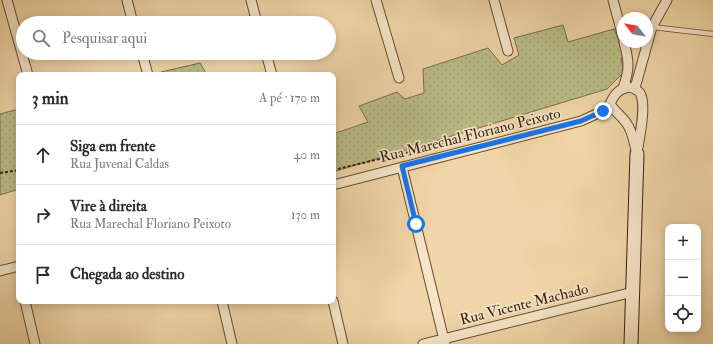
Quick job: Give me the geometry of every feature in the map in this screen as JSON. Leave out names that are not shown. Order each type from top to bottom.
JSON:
[{"type":"street","points":[[7,0],[16,32]]},
{"type":"street","points":[[127,0],[131,16]]},
{"type":"street","points":[[251,0],[256,16]]},
{"type":"street","points":[[376,0],[400,78]]},
{"type":"street","points":[[494,0],[508,51]]},
{"type":"street","points":[[613,0],[617,15]]},
{"type":"street","points":[[653,25],[667,0]]},
{"type":"street","points":[[626,48],[628,56],[628,75],[624,88],[635,88],[640,93],[643,104],[637,154],[631,344]]},
{"type":"street","points":[[635,88],[646,48]]},
{"type":"street","points":[[628,56],[635,61],[643,61]]},
{"type":"street","points":[[24,60],[27,72]]},
{"type":"street","points":[[144,60],[147,72]]},
{"type":"street","points":[[268,60],[271,72]]},
{"type":"street","name":"Rua Marechal Floriano Peixoto","points":[[336,184],[581,121],[603,111],[610,104],[618,91],[624,88]]},
{"type":"street","points":[[610,104],[614,111],[626,122],[631,131],[637,154]]},
{"type":"street","points":[[402,166],[444,341]]},
{"type":"street","points":[[0,271],[16,267]]},
{"type":"street","name":"Rua Vicente Machado","points":[[423,344],[444,341],[633,292]]},
{"type":"street","points":[[26,304],[35,344]]},
{"type":"street","points":[[223,304],[232,344]]},
{"type":"street","points":[[334,304],[343,344]]},
{"type":"lane","points":[[653,27],[713,34]]},
{"type":"path","points":[[336,169],[501,130]]},
{"type":"path","points":[[0,173],[16,170]]},
{"type":"green space","points":[[563,25],[568,42],[614,29],[617,36],[617,48],[622,48],[625,54],[621,59],[624,72],[607,89],[336,171],[336,133],[368,122],[359,106],[397,92],[405,99],[424,93],[423,69],[488,48],[502,65],[519,55],[514,38]]},
{"type":"green space","points":[[200,63],[205,72],[161,72]]},
{"type":"green space","points":[[16,110],[16,190],[0,195],[0,114]]},
{"type":"route","points":[[416,224],[402,166],[581,121],[603,111]]}]
